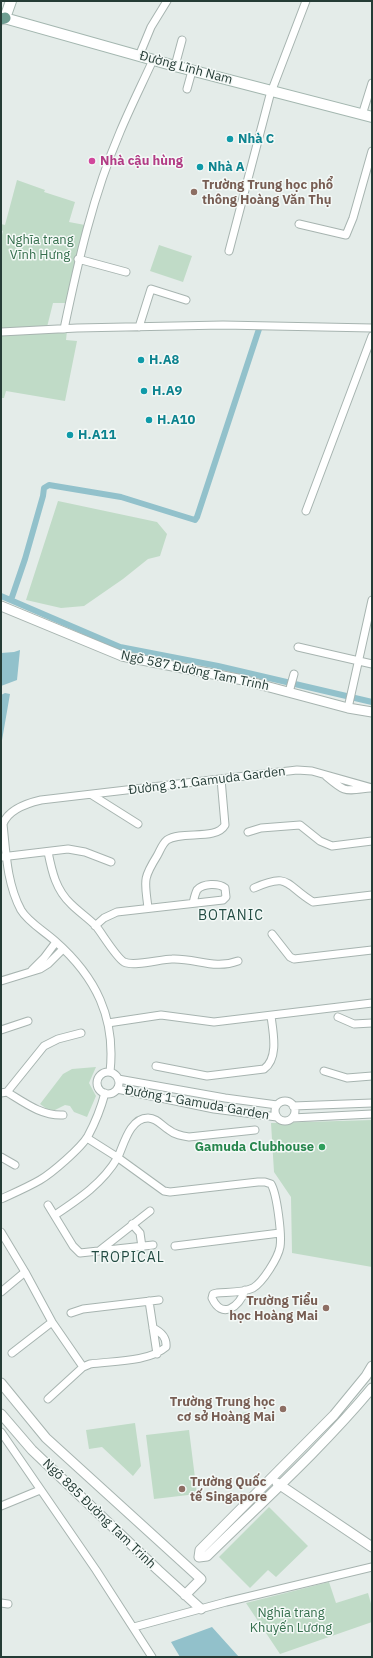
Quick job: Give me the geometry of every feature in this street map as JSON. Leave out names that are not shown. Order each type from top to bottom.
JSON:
[{"type":"main road","points":[[2,18],[11,1]]},
{"type":"main road","name":"Đường Lĩnh Nam","points":[[2,18],[192,71],[367,116]]},
{"type":"street","points":[[139,56],[151,27],[167,1]]},
{"type":"street","points":[[229,251],[272,91],[306,1]]},
{"type":"street","points":[[175,66],[182,40]]},
{"type":"street","points":[[64,329],[78,259],[115,143],[153,60]]},
{"type":"street","points":[[187,89],[192,71]]},
{"type":"street","points":[[367,116],[372,83]]},
{"type":"street","points":[[299,224],[343,236],[346,235],[353,218],[372,151]]},
{"type":"street","points":[[78,259],[126,272]]},
{"type":"street","points":[[139,327],[151,289],[186,300]]},
{"type":"street","points":[[1,332],[223,324],[372,328]]},
{"type":"street","points":[[306,511],[372,336]]},
{"type":"street","points":[[348,704],[370,616],[372,600]]},
{"type":"street","name":"Ngõ 587 Đường Tam Trinh","points":[[1,606],[122,656],[290,690],[348,704],[372,712]]},
{"type":"street","points":[[298,647],[372,664]]},
{"type":"street","points":[[290,690],[293,676]]},
{"type":"street","name":"Đường 3.1 Gamuda Garden","points":[[110,1072],[111,1059],[108,1023],[95,988],[76,962],[22,911],[9,879],[4,857],[4,820],[10,814],[30,802],[305,769],[372,788]]},
{"type":"street","points":[[148,908],[145,881],[146,874],[165,842],[174,838],[215,832],[223,828],[225,825],[221,779]]},
{"type":"street","name":"Đường 3.1 Gamuda Garden","points":[[92,795],[138,824]]},
{"type":"street","points":[[248,832],[261,828],[300,825],[320,841],[332,846],[372,841]]},
{"type":"street","points":[[4,857],[76,850],[111,862]]},
{"type":"street","points":[[48,852],[52,871],[61,894],[96,926],[123,961],[132,964],[181,959],[215,965],[232,963],[238,960]]},
{"type":"street","points":[[254,888],[268,881],[280,880],[286,882],[313,902],[372,895]]},
{"type":"street","points":[[96,926],[104,918],[117,912],[223,900],[226,897],[225,888],[217,884],[202,887],[197,890],[192,903]]},
{"type":"street","points":[[272,934],[290,957],[294,959],[372,950]]},
{"type":"street","points":[[32,971],[56,942]]},
{"type":"street","points":[[1,981],[40,969],[48,964],[63,949]]},
{"type":"street","points":[[108,1023],[161,1015],[214,1022],[372,1003]]},
{"type":"street","points":[[156,1066],[207,1076],[264,1069],[269,1066],[272,1061],[273,1037],[271,1016]]},
{"type":"street","points":[[338,1017],[354,1024],[372,1023]]},
{"type":"street","points":[[1,1030],[28,1022]]},
{"type":"street","points":[[63,1115],[50,1115],[4,1092],[44,1046],[58,1039],[81,1033]]},
{"type":"street","points":[[324,1071],[347,1078],[372,1076]]},
{"type":"street","points":[[110,1072],[116,1076],[118,1080],[117,1089],[110,1094],[105,1093],[99,1088],[98,1081],[102,1074],[110,1072]]},
{"type":"street","name":"Đường 1 Gamuda Garden","points":[[118,1080],[225,1098],[278,1105]]},
{"type":"street","name":"Đường 1 Gamuda Garden","points":[[117,1089],[224,1110],[277,1117]]},
{"type":"street","points":[[1,1199],[39,1181],[51,1173],[87,1138],[102,1104],[105,1093]]},
{"type":"street","points":[[224,1110],[225,1098]]},
{"type":"street","points":[[372,1103],[293,1106],[286,1102],[278,1105],[275,1109],[277,1117],[285,1121],[292,1118],[372,1114]]},
{"type":"street","points":[[292,1118],[295,1110],[293,1106]]},
{"type":"street","points":[[55,1215],[86,1195],[106,1174],[117,1157],[131,1129],[142,1119],[155,1119],[169,1131],[189,1137],[255,1130]]},
{"type":"street","points":[[87,1138],[117,1157],[164,1191],[170,1192],[258,1182],[270,1184],[276,1196],[280,1247],[275,1260],[262,1280],[253,1288],[245,1290]]},
{"type":"street","points":[[1,1157],[15,1165]]},
{"type":"street","points":[[48,1205],[80,1253],[153,1245]]},
{"type":"street","points":[[99,1251],[150,1211]]},
{"type":"street","points":[[132,1224],[140,1233],[142,1247]]},
{"type":"street","points":[[1,1232],[52,1322],[83,1367]]},
{"type":"street","points":[[175,1246],[280,1233]]},
{"type":"street","points":[[1,1292],[25,1272]]},
{"type":"street","points":[[71,1313],[83,1310],[159,1300]]},
{"type":"street","points":[[150,1301],[157,1354]]},
{"type":"street","points":[[12,1353],[52,1322]]},
{"type":"street","points":[[48,1399],[83,1367],[90,1364],[157,1354],[166,1347],[166,1342],[165,1337],[153,1328]]},
{"type":"street","points":[[189,1568],[199,1557],[200,1550],[338,1410],[366,1376],[372,1366]]},
{"type":"street","name":"Ngõ 885 Đường Tam Trinh","points":[[1,1383],[46,1438],[201,1579],[185,1595]]},
{"type":"street","points":[[199,1557],[207,1556],[280,1485],[346,1418],[372,1388]]},
{"type":"street","points":[[338,1410],[346,1418]]},
{"type":"street","name":"Ngõ 885 Đường Tam Trinh","points":[[1,1414],[32,1450],[201,1609]]},
{"type":"street","name":"Ngõ 885 Đường Tam Trinh","points":[[1,1432],[96,1570],[152,1657]]},
{"type":"street","points":[[271,1478],[372,1546]]},
{"type":"street","points":[[1,1506],[40,1490]]},
{"type":"street","points":[[134,1628],[201,1609],[372,1566]]},
{"type":"green space","name":"Nghĩa trang Vĩnh Hưng","points":[[17,180],[45,190],[44,192],[75,202],[69,222],[85,225],[67,303],[53,303],[47,327],[1,330],[1,239],[3,231],[1,230],[1,224],[5,225]]},
{"type":"green space","points":[[159,245],[192,256],[183,282],[150,271]]},
{"type":"green space","points":[[67,331],[66,340],[77,341],[65,401],[6,391],[4,398],[1,398],[1,334]]},
{"type":"green space","points":[[58,501],[157,522],[167,534],[160,556],[148,559],[123,579],[84,606],[61,608],[26,600]]},
{"type":"green space","points":[[96,1067],[89,1083],[96,1096],[87,1117],[74,1112],[70,1106],[65,1105],[51,1112],[40,1104],[63,1074],[72,1069]]},
{"type":"green space","points":[[372,1120],[372,1267],[292,1253],[291,1197],[274,1172],[271,1123]]},
{"type":"green space","points":[[247,1412],[249,1421],[237,1423],[236,1414]]},
{"type":"green space","points":[[135,1423],[141,1466],[133,1476],[102,1447],[89,1449],[86,1430]]},
{"type":"green space","points":[[189,1430],[197,1494],[154,1499],[146,1435]]},
{"type":"green space","points":[[269,1507],[308,1546],[276,1577],[268,1570],[250,1588],[219,1557]]},
{"type":"green space","name":"Nghĩa trang Khuyến Lương","points":[[329,1582],[336,1603],[368,1593],[372,1607],[372,1622],[280,1654],[246,1603]]},
{"type":"water","points":[[20,650],[17,680],[1,686],[1,653]]},
{"type":"water","points":[[5,693],[10,694],[1,746],[1,695]]},
{"type":"water","points":[[212,1627],[239,1657],[180,1657],[171,1642]]},
{"type":"waterway","points":[[11,600],[25,559],[44,488],[49,485],[121,497],[195,520],[259,329]]},
{"type":"waterway","points":[[1,596],[120,647],[218,666],[372,702]]},
{"type":"place","name":"Nhà C","points":[[230,139]]},
{"type":"place","name":"Nhà cậu hùng","points":[[92,161]]},
{"type":"place","name":"Nhà A","points":[[200,167]]},
{"type":"place","name":"Trường Trung học phổ thông Hoàng Văn Thụ","points":[[194,192]]},
{"type":"place","name":"H.A8","points":[[141,360]]},
{"type":"place","name":"H.A9","points":[[144,391]]},
{"type":"place","name":"H.A10","points":[[149,420]]},
{"type":"place","name":"H.A11","points":[[70,435]]},
{"type":"place","name":"Gamuda Clubhouse","points":[[322,1147]]},
{"type":"place","name":"Trường Tiểu học Hoàng Mai","points":[[326,1308]]},
{"type":"place","name":"Trường Trung học cơ sở Hoàng Mai","points":[[283,1409]]},
{"type":"place","name":"Trường Quốc tế Singapore","points":[[182,1489]]},
{"type":"district","name":"BOTANIC","points":[[231,916]]},
{"type":"district","name":"TROPICAL","points":[[128,1258]]}]
